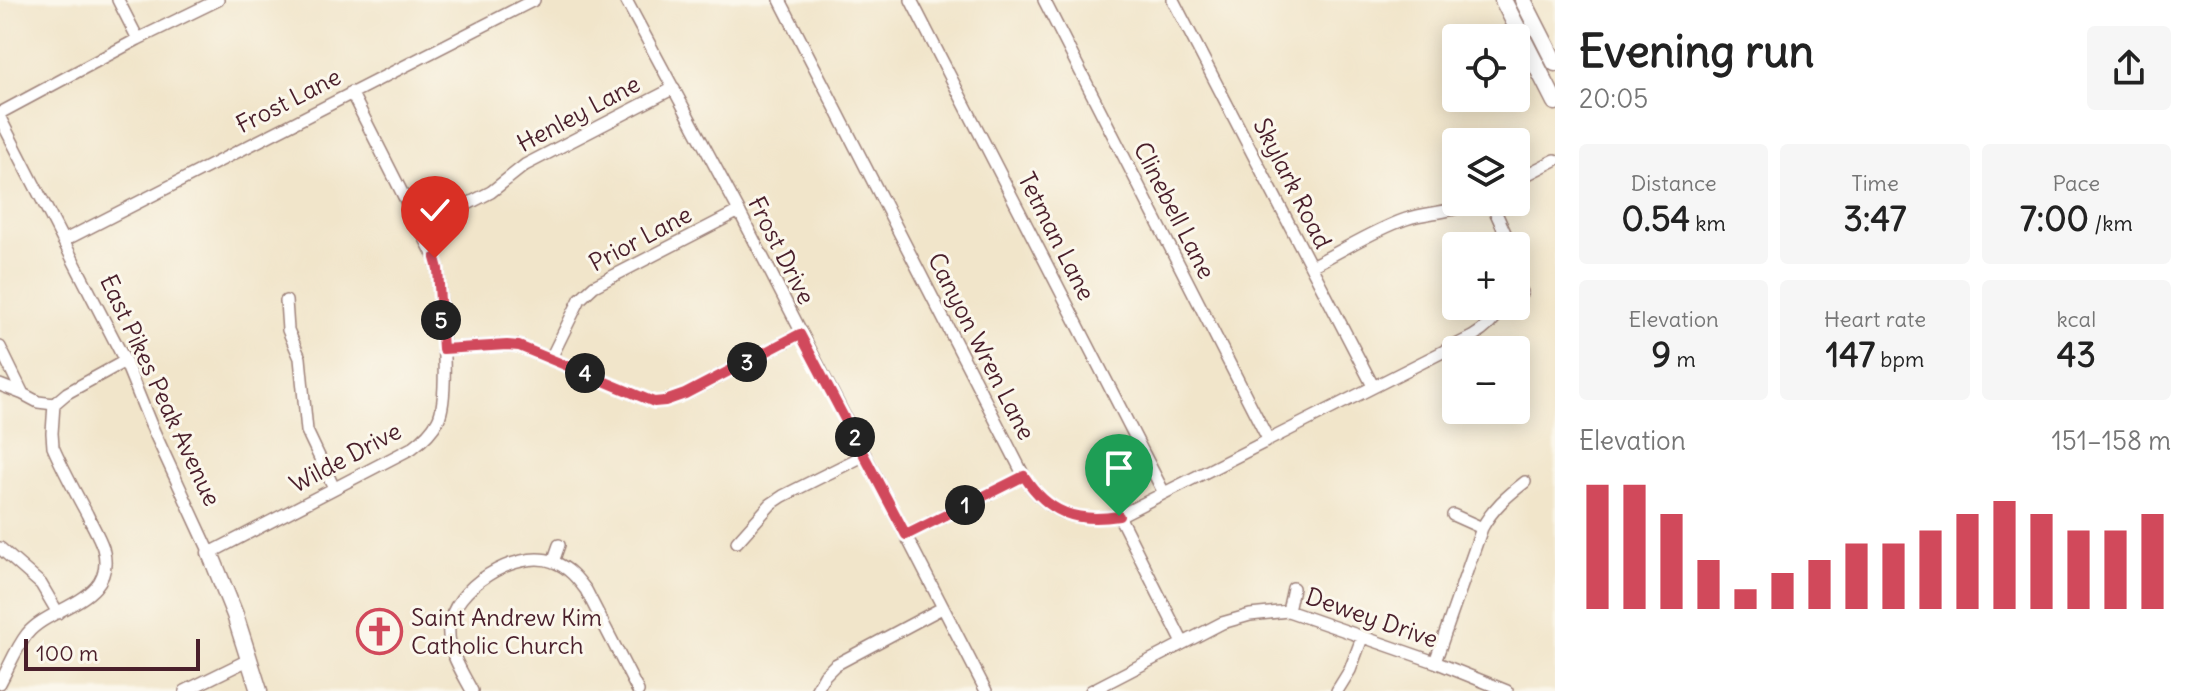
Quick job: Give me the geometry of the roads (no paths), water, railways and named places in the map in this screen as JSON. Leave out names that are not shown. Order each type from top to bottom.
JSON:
[{"type":"main road","points":[[1503,0],[1555,102]]},
{"type":"main road","points":[[1523,0],[1555,63]]},
{"type":"main road","name":"East Pikes Peak Avenue","points":[[210,553],[223,582],[259,691]]},
{"type":"street","points":[[118,0],[138,39]]},
{"type":"street","points":[[0,116],[138,39],[218,0]]},
{"type":"street","name":"Frost Lane","points":[[63,241],[534,0]]},
{"type":"street","name":"Frost Drive","points":[[626,0],[739,211],[986,691]]},
{"type":"street","name":"Canyon Wren Lane","points":[[780,0],[1024,476],[1044,501],[1071,520],[1119,516],[1472,337],[1494,320]]},
{"type":"street","name":"Tetman Lane","points":[[911,0],[1164,493]]},
{"type":"street","name":"Clinebell Lane","points":[[1044,0],[1268,439]]},
{"type":"street","name":"Skylark Road","points":[[1173,0],[1373,386]]},
{"type":"street","name":"Henley Lane","points":[[421,228],[491,192],[525,165],[674,88]]},
{"type":"street","name":"Wilde Drive","points":[[210,553],[412,448],[424,440],[438,420],[444,397],[438,269],[421,228],[351,92]]},
{"type":"street","name":"East Pikes Peak Avenue","points":[[0,116],[125,361],[210,553]]},
{"type":"street","points":[[1530,173],[1555,160]]},
{"type":"street","name":"Prior Lane","points":[[551,358],[586,292],[739,211]]},
{"type":"street","points":[[1311,266],[1398,222],[1442,212]]},
{"type":"street","points":[[286,301],[288,330],[300,358],[307,431],[334,488]]},
{"type":"street","points":[[443,349],[507,345],[528,349],[654,402],[685,394],[800,334]]},
{"type":"street","points":[[0,347],[23,394]]},
{"type":"street","points":[[2,677],[34,627],[88,595],[109,576],[103,549],[53,447],[54,404],[67,393],[125,361]]},
{"type":"street","points":[[0,385],[38,402],[54,404]]},
{"type":"street","points":[[737,542],[771,504],[865,455]]},
{"type":"street","points":[[906,535],[1024,476]]},
{"type":"street","points":[[1435,662],[1482,528],[1499,503],[1525,482]]},
{"type":"street","points":[[1453,515],[1482,528]]},
{"type":"street","points":[[1119,516],[1183,643]]},
{"type":"street","points":[[553,562],[559,545]]},
{"type":"street","points":[[0,548],[41,584],[58,613]]},
{"type":"street","points":[[472,691],[449,643],[451,615],[465,592],[494,573],[524,560],[538,559],[569,570],[586,590],[638,691]]},
{"type":"street","points":[[1288,611],[1293,588]]},
{"type":"street","points":[[816,691],[835,665],[942,608]]},
{"type":"street","name":"Dewey Drive","points":[[1091,691],[1237,617],[1288,611],[1435,662],[1507,691]]},
{"type":"street","points":[[1337,691],[1350,670],[1362,638]]},
{"type":"street","points":[[185,691],[250,659]]},
{"type":"place","name":"Saint Andrew Kim Catholic Church","points":[[380,631]]}]
